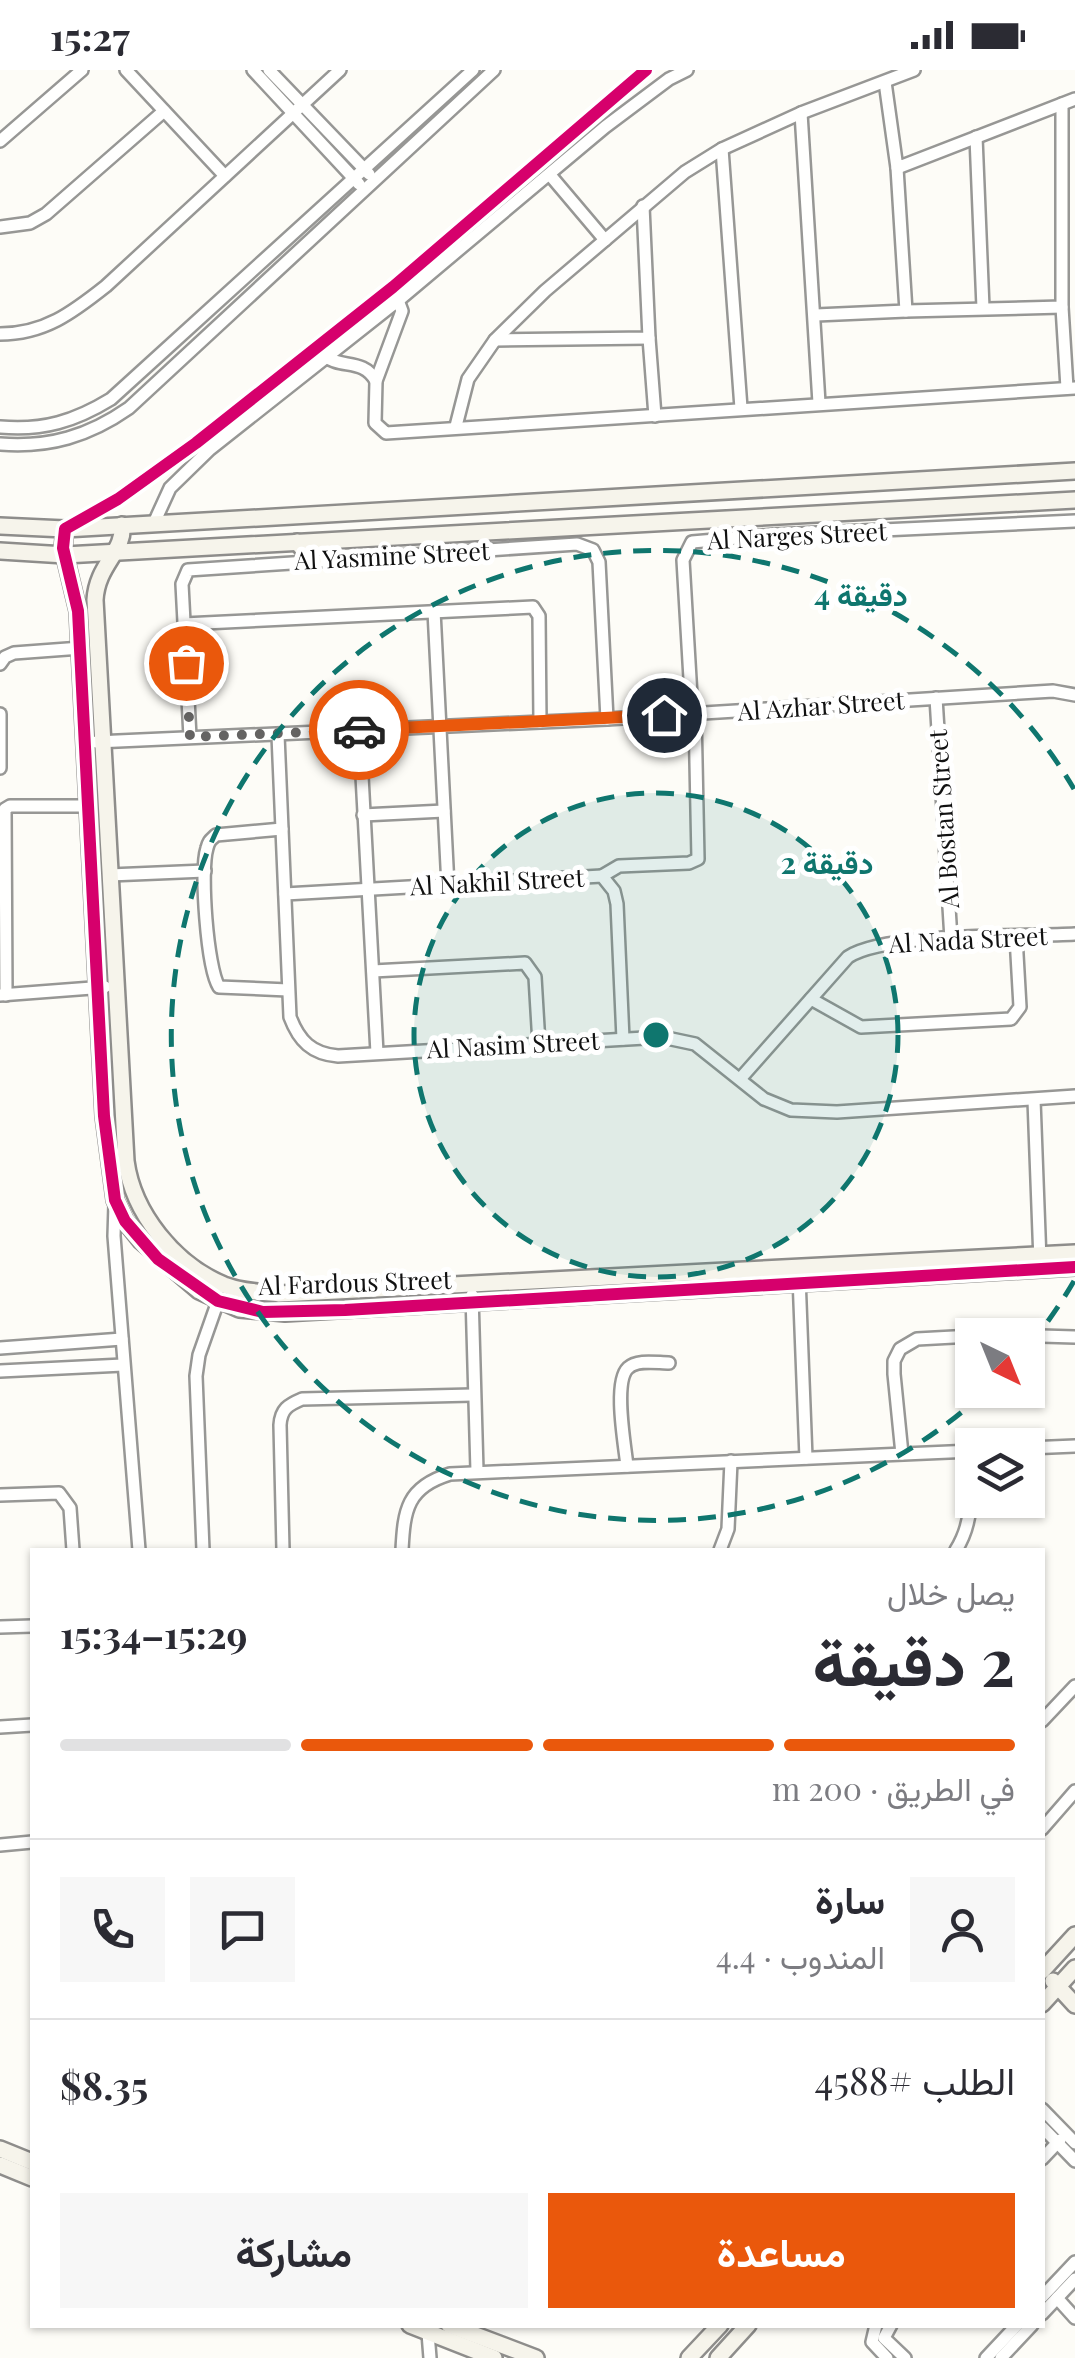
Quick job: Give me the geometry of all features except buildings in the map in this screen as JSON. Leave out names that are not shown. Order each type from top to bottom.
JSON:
[{"type":"street","points":[[0,141],[82,70]]},
{"type":"street","points":[[126,70],[226,176]]},
{"type":"street","points":[[253,70],[360,175],[365,190]]},
{"type":"street","points":[[270,70],[298,110]]},
{"type":"street","points":[[0,334],[22,334],[72,314],[340,70]]},
{"type":"street","points":[[0,427],[49,427],[91,411],[131,383],[472,70]]},
{"type":"street","points":[[0,444],[49,444],[113,419],[494,70]]},
{"type":"street","points":[[154,523],[170,488],[190,467],[326,358],[525,174],[646,70]]},
{"type":"street","points":[[65,529],[118,499],[196,443],[316,348],[536,187],[616,118],[687,70]]},
{"type":"street","points":[[456,426],[468,379],[495,340],[545,290],[684,172],[722,148],[914,70]]},
{"type":"street","points":[[885,82],[897,168],[906,311]]},
{"type":"street","points":[[396,293],[400,316],[376,381],[374,423],[382,432],[1071,388],[1062,307],[1068,101],[897,168]]},
{"type":"street","points":[[0,228],[30,223],[46,214],[164,111]]},
{"type":"street","points":[[800,114],[819,403]]},
{"type":"street","points":[[976,137],[983,308]]},
{"type":"street","points":[[722,148],[742,408]]},
{"type":"street","points":[[525,174],[536,187]]},
{"type":"street","points":[[360,175],[376,181]]},
{"type":"street","points":[[550,175],[605,240]]},
{"type":"street","points":[[643,206],[654,416]]},
{"type":"street","points":[[227,296],[237,308]]},
{"type":"street","points":[[816,315],[1062,307]]},
{"type":"street","points":[[495,340],[649,338]]},
{"type":"street","points":[[316,348],[326,358],[362,366],[376,381]]},
{"type":"street","points":[[0,526],[65,529],[1075,472]]},
{"type":"street","points":[[0,551],[65,555],[1075,500]]},
{"type":"street","points":[[774,516],[774,535]]},
{"type":"street","name":"Al Narges Street","points":[[693,713],[684,553],[692,542],[1075,521]]},
{"type":"street","name":"Al Fardous Street","points":[[122,525],[122,540],[103,567],[96,587],[90,806],[96,988],[106,1151],[116,1200],[125,1220],[158,1259],[218,1301],[240,1308],[285,1313],[472,1293],[1040,1262],[1075,1267]]},
{"type":"street","points":[[547,527],[548,546]]},
{"type":"street","name":"Al Fardous Street","points":[[65,529],[62,542],[76,596],[110,875],[128,1176],[136,1204],[181,1255],[222,1284],[256,1292],[472,1293]]},
{"type":"street","points":[[296,542],[313,561]]},
{"type":"street","name":"Al Yasmine Street","points":[[190,737],[182,584],[188,570],[548,546],[583,545],[593,550],[599,562],[607,720]]},
{"type":"street","points":[[184,624],[528,606],[537,611],[540,722]]},
{"type":"street","points":[[434,611],[448,886]]},
{"type":"street","points":[[0,664],[14,653],[81,648]]},
{"type":"street","name":"Al Azhar Street","points":[[94,742],[607,720],[1053,691],[1075,696]]},
{"type":"street","name":"Al Bostan Street","points":[[936,698],[952,939]]},
{"type":"street","points":[[602,876],[620,866],[690,863],[698,858],[693,713]]},
{"type":"street","points":[[0,714],[0,768]]},
{"type":"street","name":"Al Nasim Street","points":[[278,734],[290,1017],[296,1032],[313,1050],[338,1056],[679,1038],[710,1053],[776,1106],[812,1112],[1075,1096]]},
{"type":"street","points":[[362,776],[377,1053]]},
{"type":"street","points":[[90,806],[5,809],[3,995],[116,986]]},
{"type":"street","points":[[363,815],[444,811]]},
{"type":"street","points":[[282,830],[216,835],[206,849],[205,871],[209,953],[212,975],[220,987],[288,990]]},
{"type":"street","points":[[110,875],[205,871]]},
{"type":"street","name":"Al Nakhil Street","points":[[285,894],[602,876],[614,892],[617,904],[624,1040]]},
{"type":"street","name":"Al Nada Street","points":[[740,1079],[848,957],[861,949],[878,944],[1075,934]]},
{"type":"street","points":[[811,999],[861,1026],[1011,1019],[1020,1007],[1016,937]]},
{"type":"street","points":[[373,970],[525,963],[535,977],[538,1044]]},
{"type":"street","points":[[1034,1100],[1040,1262]]},
{"type":"street","points":[[116,1200],[114,1236],[140,1548]]},
{"type":"street","name":"Al Fardous Street","points":[[1040,1262],[1075,1252]]},
{"type":"street","points":[[799,1275],[806,1458]]},
{"type":"street","points":[[472,1293],[476,1471]]},
{"type":"street","points":[[203,1548],[196,1376],[218,1301]]},
{"type":"street","points":[[1045,1336],[1075,1337]]},
{"type":"street","points":[[902,1454],[894,1361],[900,1350],[918,1339],[955,1337]]},
{"type":"street","points":[[0,1348],[122,1339]]},
{"type":"street","points":[[627,1466],[620,1389],[624,1375],[637,1363],[669,1363]]},
{"type":"street","points":[[0,1371],[123,1365]]},
{"type":"street","points":[[283,1548],[280,1425],[287,1406],[302,1399],[473,1395]]},
{"type":"street","points":[[1045,1447],[1075,1446]]},
{"type":"street","points":[[402,1548],[403,1522],[408,1504],[418,1490],[433,1480],[476,1471],[955,1452]]},
{"type":"street","points":[[721,1548],[728,1529],[731,1462]]},
{"type":"street","points":[[0,1494],[59,1494],[70,1508],[73,1548]]},
{"type":"street","points":[[957,1548],[970,1518]]},
{"type":"street","points":[[0,1627],[30,1626]]},
{"type":"street","points":[[1045,1718],[1075,1686]]},
{"type":"street","points":[[0,1727],[30,1725]]},
{"type":"street","points":[[1045,1826],[1075,1791]]},
{"type":"street","points":[[0,1845],[30,1842]]},
{"type":"street","points":[[1075,1935],[1046,1968],[1069,1980],[1075,2006]]},
{"type":"street","points":[[1045,2001],[1069,1980]]},
{"type":"street","points":[[1052,2134],[1075,2144]]},
{"type":"street","points":[[1052,2134],[1075,2161]]},
{"type":"street","points":[[0,2149],[30,2161]]},
{"type":"street","points":[[0,2165],[30,2177]]},
{"type":"street","points":[[1045,2295],[1075,2262]]},
{"type":"street","points":[[1045,2311],[1075,2279]]},
{"type":"street","points":[[1061,2294],[1075,2302]]},
{"type":"street","points":[[1061,2294],[1075,2318]]},
{"type":"street","points":[[417,2328],[464,2353],[494,2358]]},
{"type":"street","points":[[457,2328],[536,2358]]},
{"type":"street","points":[[689,2358],[717,2328]]},
{"type":"street","points":[[718,2358],[745,2328]]},
{"type":"street","points":[[874,2328],[872,2333],[887,2358]]},
{"type":"street","points":[[879,2342],[888,2328]]},
{"type":"street","points":[[986,2358],[1014,2328]]},
{"type":"street","points":[[1001,2358],[1029,2328]]},
{"type":"street","points":[[428,2333],[430,2358]]},
{"type":"street","points":[[879,2342],[905,2358]]},
{"type":"cycle path","points":[[646,70],[393,287],[196,443],[118,499],[65,529],[63,548],[78,611],[104,1116],[115,1200],[125,1221],[158,1259],[218,1301],[263,1312],[1075,1267]]},
{"type":"way so far","points":[[186,663],[190,737],[359,730]]},
{"type":"route","points":[[359,730],[664,715]]}]
